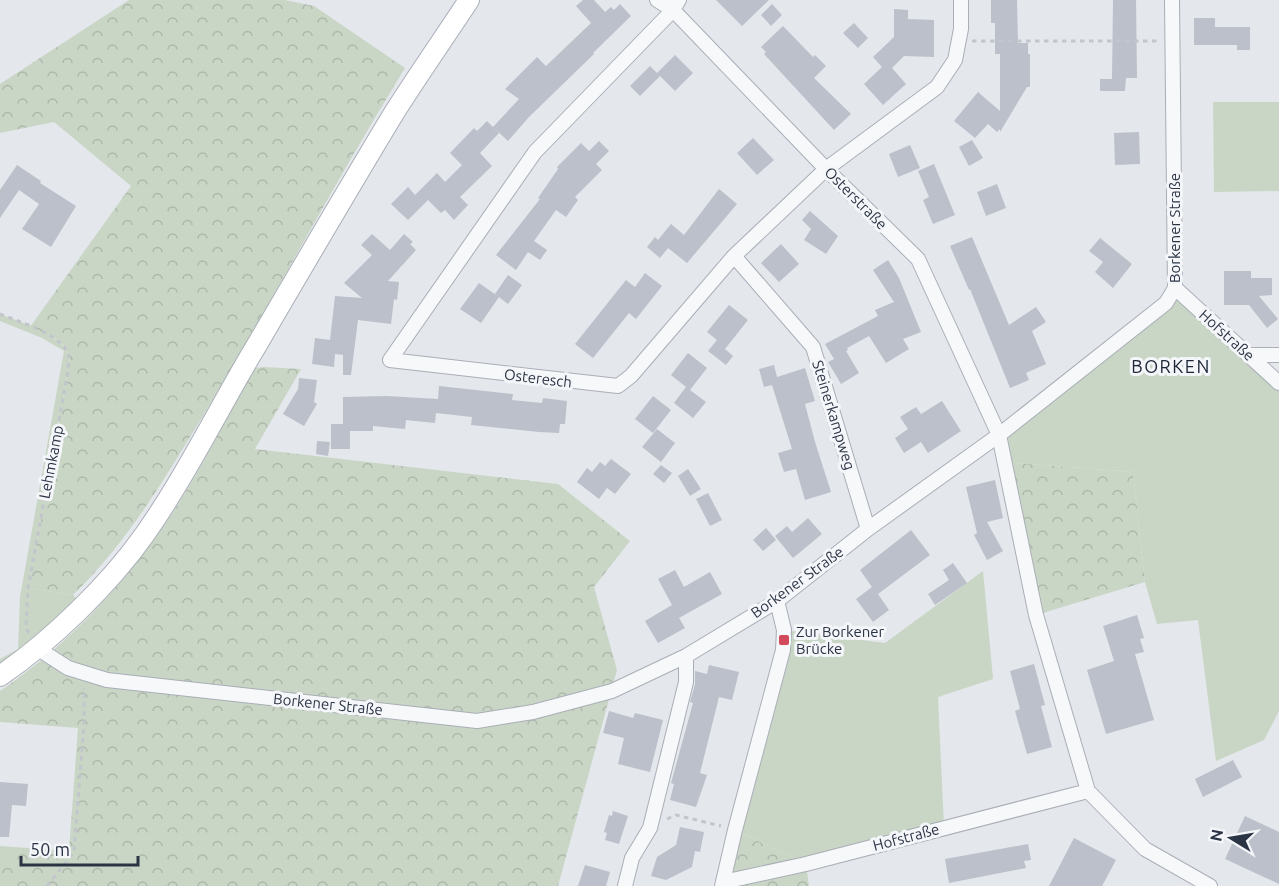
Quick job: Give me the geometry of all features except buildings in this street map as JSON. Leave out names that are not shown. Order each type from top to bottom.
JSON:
[{"type":"street","points":[[0,676],[37,648],[118,568],[159,513],[243,366],[395,111],[470,0]]},
{"type":"street","name":"Osterstraße","points":[[657,0],[676,5],[826,169],[918,259],[999,435]]},
{"type":"street","name":"Osteresch","points":[[676,5],[536,152],[390,360],[618,386],[631,376],[734,256],[826,169],[937,87],[955,60],[961,29],[961,0]]},
{"type":"street","name":"Borkener Straße","points":[[37,648],[68,668],[107,680],[477,721],[533,712],[612,691],[686,656],[777,601],[868,529],[999,435],[1166,303],[1175,288],[1172,0]]},
{"type":"street","name":"Steinerkampweg","points":[[734,256],[813,347],[868,529]]},
{"type":"street","name":"Hofstraße","points":[[1175,288],[1279,382]]},
{"type":"street","points":[[1248,354],[1279,355]]},
{"type":"street","points":[[999,435],[1036,615],[1088,791],[1145,849],[1210,886]]},
{"type":"street","points":[[723,884],[783,650],[784,630],[777,601]]},
{"type":"street","points":[[625,886],[632,858],[650,828],[686,682],[686,656]]},
{"type":"street","name":"Hofstraße","points":[[723,884],[1088,791]]},
{"type":"path","points":[[958,40],[1173,41]]},
{"type":"path","name":"Lehmkamp","points":[[0,314],[50,335],[62,344],[69,356],[28,588],[26,628],[37,648]]},
{"type":"path","points":[[47,886],[74,852],[84,725],[84,673]]},
{"type":"path","points":[[650,828],[676,815],[735,830]]},
{"type":"green space","points":[[129,0],[285,0],[314,6],[405,68],[176,460],[146,507],[112,553],[73,595],[28,588],[69,359],[63,345],[47,334],[30,327],[131,186],[54,122],[0,133],[0,84]]},
{"type":"green space","points":[[1213,102],[1279,102],[1279,191],[1214,192]]},
{"type":"green space","points":[[1175,288],[1279,383],[1279,711],[1264,740],[1216,761],[1198,620],[1157,624],[1145,582],[1133,472],[1004,462],[999,435]]},
{"type":"green space","points":[[0,314],[50,335],[59,342],[69,357],[28,588],[73,595],[79,601],[0,669],[0,659],[18,649],[20,597],[64,351],[42,338],[0,321]]},
{"type":"green space","points":[[255,368],[301,369],[255,449],[558,484],[630,541],[594,587],[617,670],[558,886],[0,886],[0,846],[69,851],[78,728],[0,722],[0,691],[72,633],[135,565],[171,515],[204,461]]},
{"type":"green space","points":[[1004,462],[1133,472],[1145,582],[1036,615]]},
{"type":"green space","points":[[983,571],[993,679],[938,697],[944,827],[806,864],[735,830],[784,630],[885,643]]},
{"type":"green space","points":[[735,830],[806,864],[809,886],[722,886]]},
{"type":"place","name":"Zur Borkener Brücke","points":[[784,640]]},
{"type":"district","name":"BORKEN","points":[[1171,366]]}]
